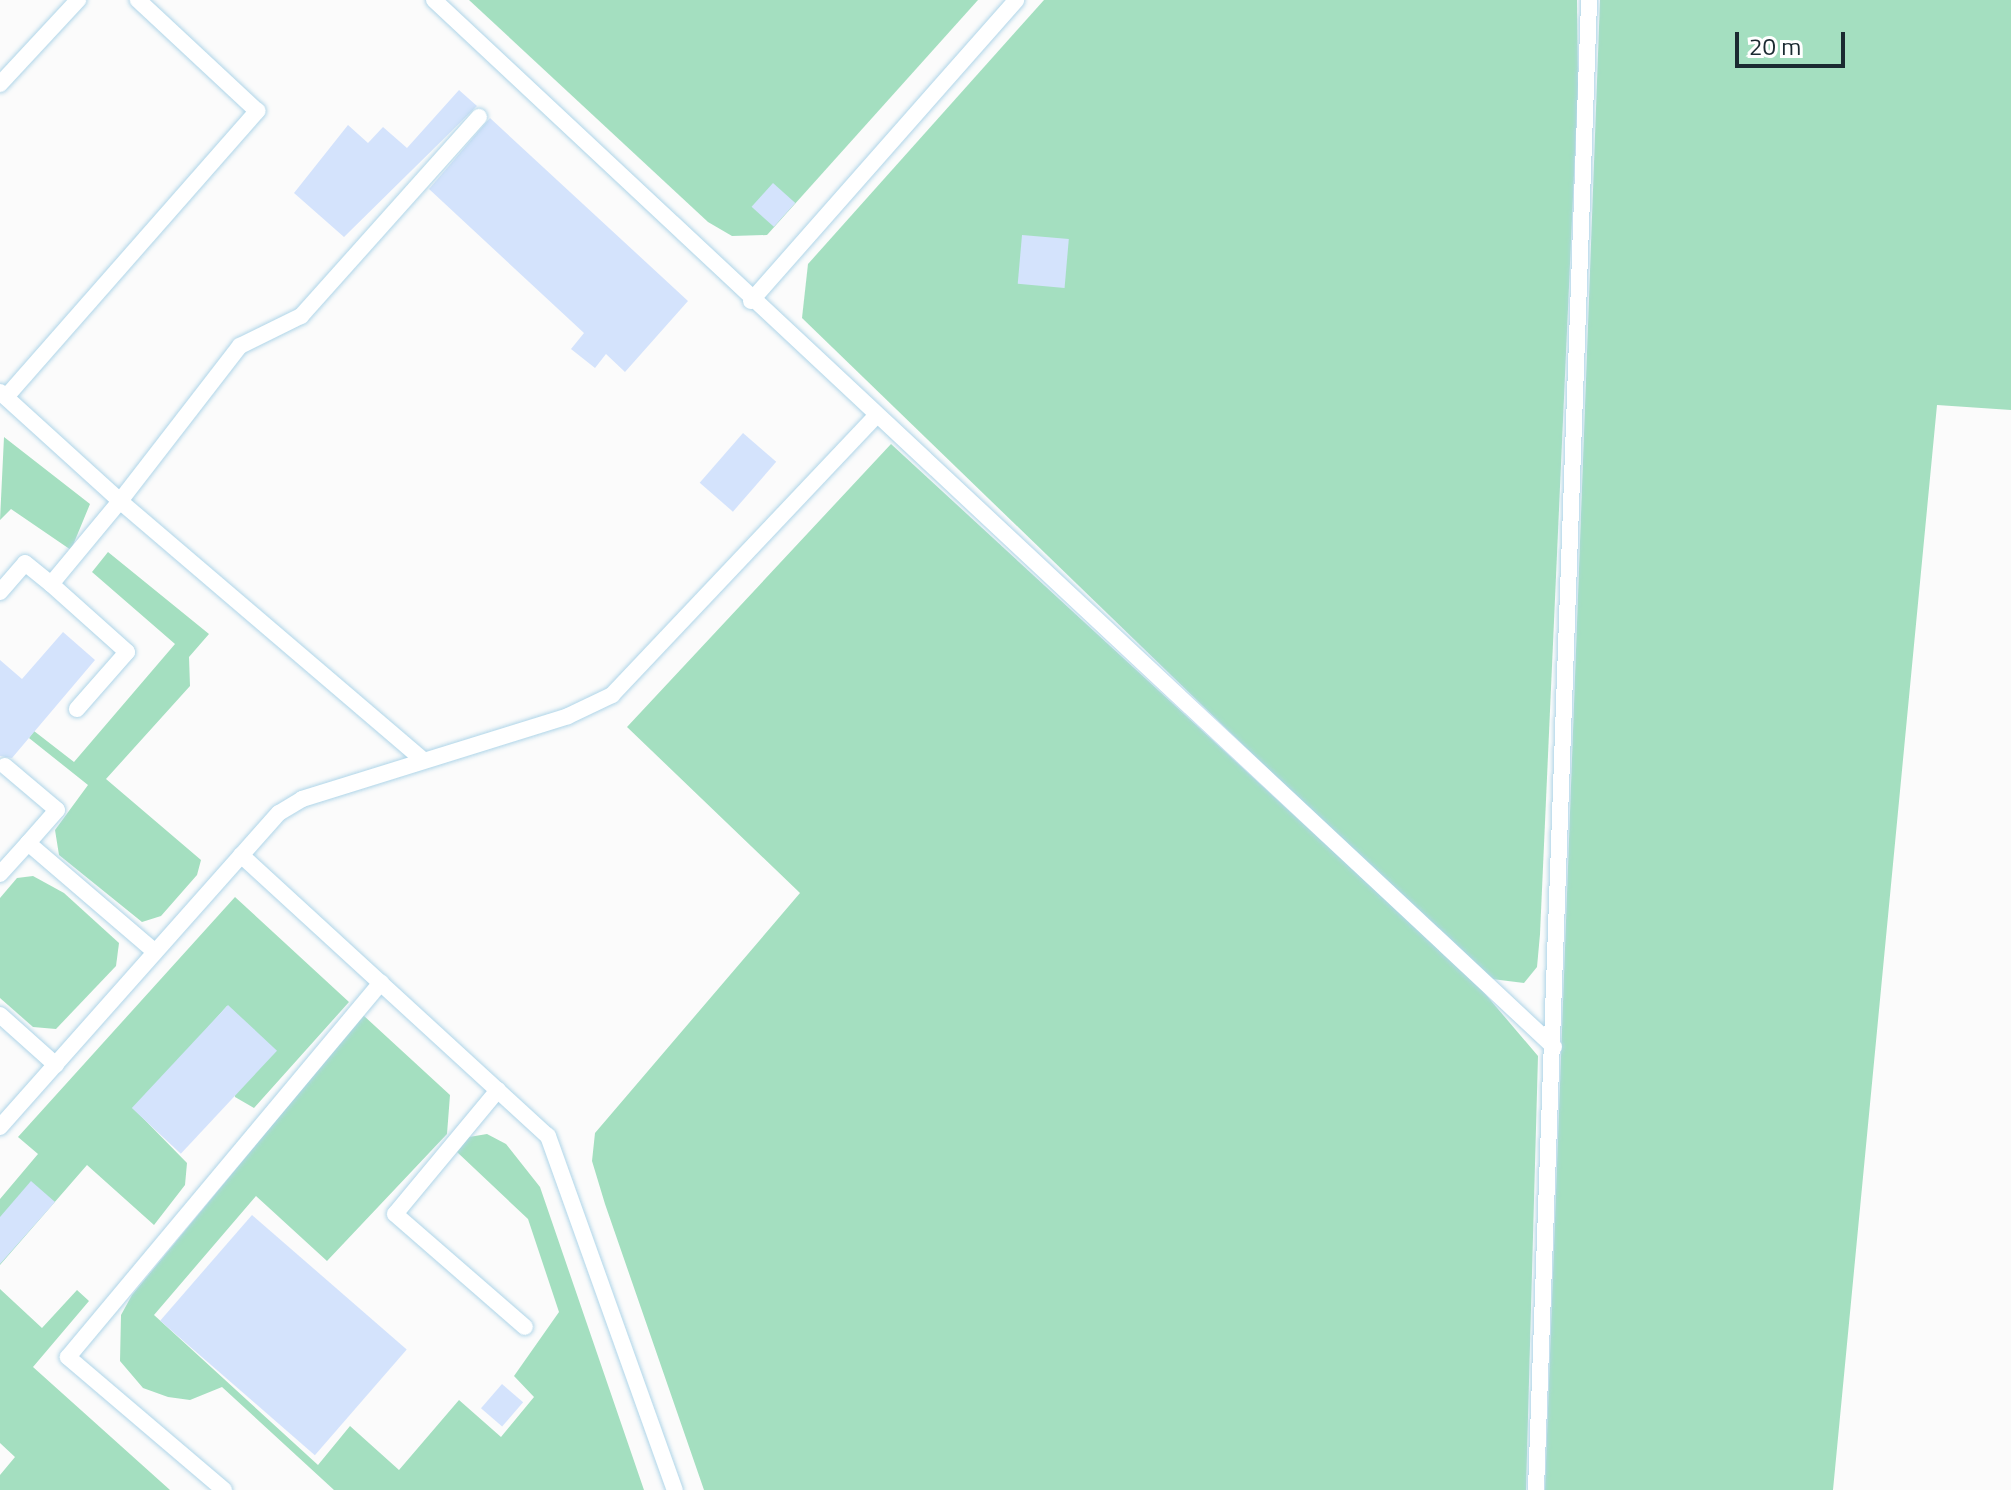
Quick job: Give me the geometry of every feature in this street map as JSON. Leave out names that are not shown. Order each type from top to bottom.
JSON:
[{"type":"lane","points":[[0,84],[78,0]]},
{"type":"lane","points":[[138,0],[257,111],[3,394],[120,501],[423,760]]},
{"type":"lane","points":[[434,0],[751,301],[1554,1047]]},
{"type":"lane","points":[[751,301],[1016,0]]},
{"type":"lane","points":[[1536,1490],[1589,0]]},
{"type":"lane","points":[[51,584],[120,501],[240,346],[301,316],[479,117]]},
{"type":"lane","points":[[0,1127],[279,813],[302,799],[568,716],[612,695],[641,671],[876,416]]},
{"type":"lane","points":[[0,592],[25,563],[127,652],[77,709]]},
{"type":"lane","points":[[0,874],[57,810],[5,766]]},
{"type":"lane","points":[[28,843],[155,952]]},
{"type":"lane","points":[[241,855],[548,1136],[675,1490]]},
{"type":"lane","points":[[224,1490],[68,1357],[381,982]]},
{"type":"lane","points":[[0,1015],[56,1065]]},
{"type":"lane","points":[[498,1090],[395,1214],[525,1327]]},
{"type":"green space","points":[[469,0],[978,0],[767,235],[732,236],[708,222]]},
{"type":"green space","points":[[1044,0],[1577,0],[1578,85],[1540,934],[1537,967],[1524,983],[1484,978],[802,318],[808,264]]},
{"type":"green space","points":[[1600,0],[2011,0],[2011,410],[1937,405],[1833,1490],[1545,1490]]},
{"type":"green space","points":[[4,437],[90,504],[71,550],[11,509],[0,520]]},
{"type":"green space","points":[[891,444],[1475,982],[1538,1056],[1526,1490],[704,1490],[605,1204],[592,1161],[595,1133],[800,893],[627,727]]},
{"type":"green space","points":[[108,552],[209,634],[189,657],[190,686],[106,779],[201,860],[197,875],[161,916],[142,922],[59,855],[55,830],[88,785],[29,738],[34,731],[74,762],[175,644],[92,572]]},
{"type":"green space","points":[[33,876],[64,893],[119,943],[116,966],[56,1029],[33,1027],[0,998],[0,898],[17,878]]},
{"type":"green space","points":[[235,897],[349,1002],[254,1108],[235,1097],[227,1006],[135,1110],[187,1163],[185,1185],[154,1225],[87,1165],[0,1265],[0,1199],[38,1154],[18,1137]]},
{"type":"green space","points":[[363,1015],[450,1095],[447,1134],[327,1261],[256,1196],[154,1315],[318,1465],[350,1426],[399,1470],[459,1400],[501,1437],[534,1397],[514,1376],[559,1312],[528,1219],[457,1152],[469,1137],[487,1134],[506,1144],[540,1187],[644,1490],[334,1490],[222,1387],[190,1400],[168,1397],[143,1388],[120,1361],[121,1315],[132,1295]]},
{"type":"green space","points":[[0,1289],[42,1328],[77,1290],[89,1301],[33,1367],[170,1490],[0,1490],[0,1475],[15,1457],[0,1443]]},
{"type":"building","points":[[459,90],[477,106],[344,237],[294,193],[348,125],[368,143],[383,127],[407,148]]},
{"type":"building","points":[[490,118],[688,301],[625,372],[606,354],[595,368],[571,349],[584,333],[429,189]]},
{"type":"building","points":[[773,183],[795,203],[774,227],[752,207]]},
{"type":"building","points":[[1022,235],[1069,239],[1065,288],[1018,284]]},
{"type":"building","points":[[743,433],[776,462],[733,512],[700,483]]},
{"type":"building","points":[[63,632],[95,660],[12,758],[0,756],[0,660],[22,679]]},
{"type":"building","points":[[228,1005],[277,1051],[181,1154],[132,1108]]},
{"type":"building","points":[[31,1181],[55,1202],[0,1264],[0,1217]]},
{"type":"building","points":[[252,1215],[407,1349],[315,1455],[160,1321]]},
{"type":"building","points":[[502,1384],[523,1402],[502,1427],[481,1408]]}]
